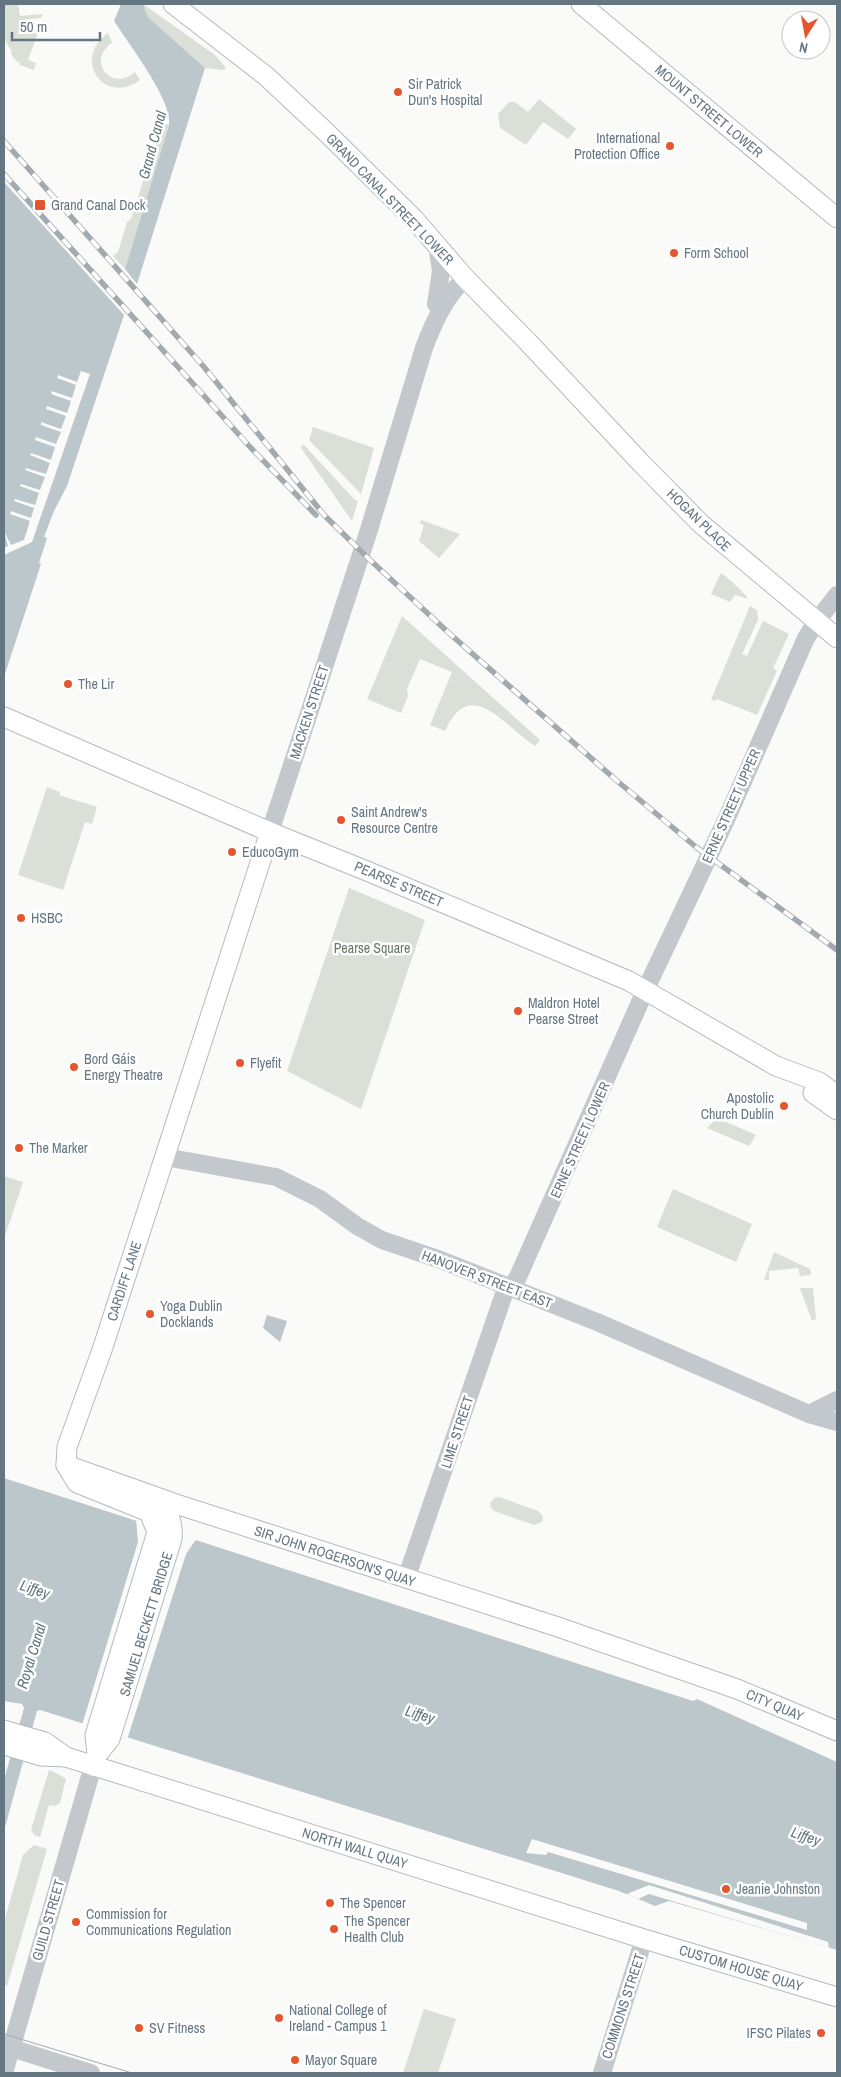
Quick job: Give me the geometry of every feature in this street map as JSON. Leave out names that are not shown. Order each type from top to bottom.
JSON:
[{"type":"main road","name":"MOUNT STREET LOWER","points":[[581,4],[837,218]]},
{"type":"main road","name":"GRAND CANAL STREET LOWER","points":[[185,7],[266,76],[379,184],[590,410]]},
{"type":"main road","name":"HOGAN PLACE","points":[[590,410],[701,524],[837,638]]},
{"type":"main road","name":"PEARSE STREET","points":[[8,719],[270,832],[629,981],[776,1066],[837,1110]]},
{"type":"main road","name":"MACKEN STREET","points":[[185,1096],[270,832]]},
{"type":"main road","name":"PEARSE STREET","points":[[776,1066],[819,1082],[837,1095]]},
{"type":"main road","name":"CARDIFF LANE","points":[[66,1465],[65,1459],[70,1437],[102,1350],[185,1096]]},
{"type":"main road","name":"SIR JOHN ROGERSON'S QUAY","points":[[66,1465],[150,1495],[555,1626],[712,1680]]},
{"type":"main road","name":"SAMUEL BECKETT BRIDGE","points":[[66,1465],[72,1477],[81,1486],[138,1506],[149,1512],[155,1525],[156,1538],[103,1737]]},
{"type":"main road","name":"SAMUEL BECKETT BRIDGE","points":[[95,1760],[168,1556],[173,1530],[167,1512],[150,1495]]},
{"type":"main road","name":"CITY QUAY","points":[[712,1680],[761,1698],[837,1731]]},
{"type":"main road","points":[[4,1730],[43,1749]]},
{"type":"main road","points":[[4,1745],[43,1749]]},
{"type":"main road","name":"NORTH WALL QUAY","points":[[43,1749],[66,1758],[95,1760],[644,1939]]},
{"type":"main road","name":"CUSTOM HOUSE QUAY","points":[[644,1939],[837,1997]]},
{"type":"street","points":[[436,304],[440,271],[437,244]]},
{"type":"street","name":"MACKEN STREET","points":[[270,832],[368,533],[396,437],[432,327],[436,304],[448,281],[455,274],[463,275],[446,299],[432,327]]},
{"type":"street","name":"ERNE STREET UPPER","points":[[646,991],[726,820],[806,638],[837,595]]},
{"type":"street","name":"ERNE STREET LOWER","points":[[510,1286],[517,1279],[646,991]]},
{"type":"street","name":"HANOVER STREET EAST","points":[[165,1157],[276,1177],[320,1199],[357,1226],[382,1240],[510,1286],[809,1414],[837,1422]]},
{"type":"street","name":"LIME STREET","points":[[406,1579],[501,1303],[510,1286]]},
{"type":"street","points":[[809,1414],[837,1400]]},
{"type":"street","name":"GUILD STREET","points":[[4,2073],[95,1760]]},
{"type":"street","name":"COMMONS STREET","points":[[602,2073],[644,1939]]},
{"type":"street","points":[[11,2048],[91,2073]]},
{"type":"green space","points":[[4,4],[18,4],[20,16],[43,14],[41,18],[22,20],[18,34],[38,33],[28,60],[36,63],[34,70],[20,65],[19,61],[17,62],[4,39]]},
{"type":"green space","points":[[143,4],[215,55],[226,68],[222,70],[205,68],[149,18],[144,11]]},
{"type":"green space","points":[[108,33],[112,43],[105,50],[101,58],[102,65],[110,77],[118,79],[135,72],[140,80],[127,87],[115,87],[105,84],[97,76],[93,67],[92,55],[97,44]]},
{"type":"green space","points":[[539,99],[576,129],[568,139],[543,122],[526,145],[500,128],[498,114],[509,102],[515,102],[528,112]]},
{"type":"green space","points":[[162,122],[169,125],[125,269],[113,256],[118,252],[127,222],[131,219]]},
{"type":"green space","points":[[313,427],[374,448],[361,494],[309,440]]},
{"type":"green space","points":[[303,444],[358,501],[352,521],[301,448]]},
{"type":"green space","points":[[421,520],[460,534],[439,558],[419,541],[424,525],[420,524]]},
{"type":"green space","points":[[721,573],[748,599],[735,595],[730,602],[711,594]]},
{"type":"green space","points":[[750,606],[757,610],[758,620],[742,654],[747,656],[763,621],[789,634],[773,668],[777,671],[757,715],[717,699],[716,701],[711,700]]},
{"type":"green space","points":[[402,616],[540,740],[535,746],[500,718],[488,710],[477,706],[466,707],[455,714],[445,731],[430,725],[452,672],[420,659],[407,689],[408,696],[401,713],[367,699]]},
{"type":"green space","points":[[47,787],[60,792],[59,795],[97,807],[92,824],[85,822],[63,890],[18,875]]},
{"type":"green space","name":"Pearse Square","points":[[349,888],[425,920],[361,1109],[287,1071]]},
{"type":"green space","points":[[717,1118],[756,1135],[749,1146],[707,1128]]},
{"type":"green space","points":[[4,1176],[23,1182],[4,1239]]},
{"type":"green space","points":[[673,1189],[752,1224],[736,1262],[657,1227]]},
{"type":"green space","points":[[774,1252],[810,1269],[811,1275],[800,1276],[798,1268],[769,1271],[769,1280],[764,1280]]},
{"type":"green space","points":[[800,1288],[813,1288],[816,1319],[812,1321]]},
{"type":"green space","points":[[499,1497],[538,1511],[543,1516],[542,1522],[534,1525],[494,1511],[490,1503],[494,1498]]},
{"type":"green space","points":[[49,1770],[66,1779],[60,1803],[55,1806],[49,1805],[40,1837],[34,1835],[31,1830]]},
{"type":"green space","points":[[34,1845],[47,1849],[7,1986],[4,1985],[4,1922],[23,1855]]},
{"type":"green space","points":[[424,2009],[456,2019],[438,2073],[403,2073]]},
{"type":"water","points":[[121,4],[143,4],[149,18],[205,68],[137,284],[125,269],[169,125],[164,102],[157,87],[114,21]]},
{"type":"water","name":"Grand Canal Dock","points":[[4,182],[124,315],[67,486],[54,511],[44,537],[47,538],[39,563],[41,564],[4,677]]},
{"type":"water","points":[[267,1315],[287,1321],[280,1342],[263,1328]]},
{"type":"water","points":[[4,1478],[693,1701],[697,1699],[837,1762],[837,1950],[669,1901],[655,1906],[619,1891],[40,1710],[37,1711],[4,1831],[4,1780],[24,1708],[22,1704],[4,1701]]},
{"type":"pier","points":[[81,371],[90,374],[32,542],[4,555],[4,548],[8,546],[4,531],[11,545],[24,540],[30,521],[10,514],[11,511],[31,518],[34,508],[14,501],[15,499],[35,505],[39,493],[20,486],[21,484],[40,490],[45,477],[25,470],[26,468],[46,474],[50,463],[30,455],[31,453],[51,460],[55,447],[35,440],[36,437],[56,444],[61,432],[41,425],[41,422],[61,429],[66,416],[46,409],[47,406],[67,413],[71,401],[51,394],[52,391],[72,398],[76,385],[57,378],[58,375],[77,382]]},
{"type":"pier","points":[[136,1519],[197,1538],[186,1554],[127,1740],[82,1725],[138,1542]]},
{"type":"pier","points":[[532,1839],[807,1923],[807,1930],[548,1852],[546,1855],[526,1853]]},
{"type":"pier","points":[[649,1885],[828,1942],[829,1948],[649,1894],[638,1899],[627,1894]]},
{"type":"tram line","points":[[4,2034],[132,2073]]},
{"type":"railway","points":[[4,141],[204,367],[325,516],[369,559],[450,634],[616,780],[696,847],[837,950]]},
{"type":"railway","points":[[4,174],[251,448],[316,515]]},
{"type":"place","name":"Sir Patrick Dun's Hospital","points":[[398,92]]},
{"type":"place","name":"International Protection Office","points":[[670,146]]},
{"type":"place","name":"Grand Canal Dock","points":[[40,205]]},
{"type":"place","name":"Form School","points":[[674,253]]},
{"type":"place","name":"The Lir","points":[[68,684]]},
{"type":"place","name":"Saint Andrew's Resource Centre","points":[[341,820]]},
{"type":"place","name":"EducoGym","points":[[232,852]]},
{"type":"place","name":"HSBC","points":[[21,918]]},
{"type":"place","name":"Maldron Hotel Pearse Street","points":[[518,1011]]},
{"type":"place","name":"Flyefit","points":[[240,1063]]},
{"type":"place","name":"Bord Gáis Energy Theatre","points":[[74,1067]]},
{"type":"place","name":"Apostolic Church Dublin","points":[[784,1106]]},
{"type":"place","name":"The Marker","points":[[19,1148]]},
{"type":"place","name":"Yoga Dublin Docklands","points":[[150,1314]]},
{"type":"place","name":"Jeanie Johnston","points":[[726,1889]]},
{"type":"place","name":"The Spencer","points":[[330,1903]]},
{"type":"place","name":"Commission for Communications Regulation","points":[[76,1922]]},
{"type":"place","name":"The Spencer Health Club","points":[[334,1929]]},
{"type":"place","name":"National College of Ireland - Campus 1","points":[[279,2018]]},
{"type":"place","name":"SV Fitness","points":[[139,2028]]},
{"type":"place","name":"IFSC Pilates","points":[[821,2033]]},
{"type":"place","name":"Mayor Square","points":[[295,2060]]},
{"type":"water label","name":"Grand Canal","points":[[152,145]]},
{"type":"water label","name":"Liffey","points":[[35,1589]]},
{"type":"water label","name":"Royal Canal","points":[[31,1656]]},
{"type":"water label","name":"Liffey","points":[[420,1714]]},
{"type":"water label","name":"Liffey","points":[[806,1836]]}]
